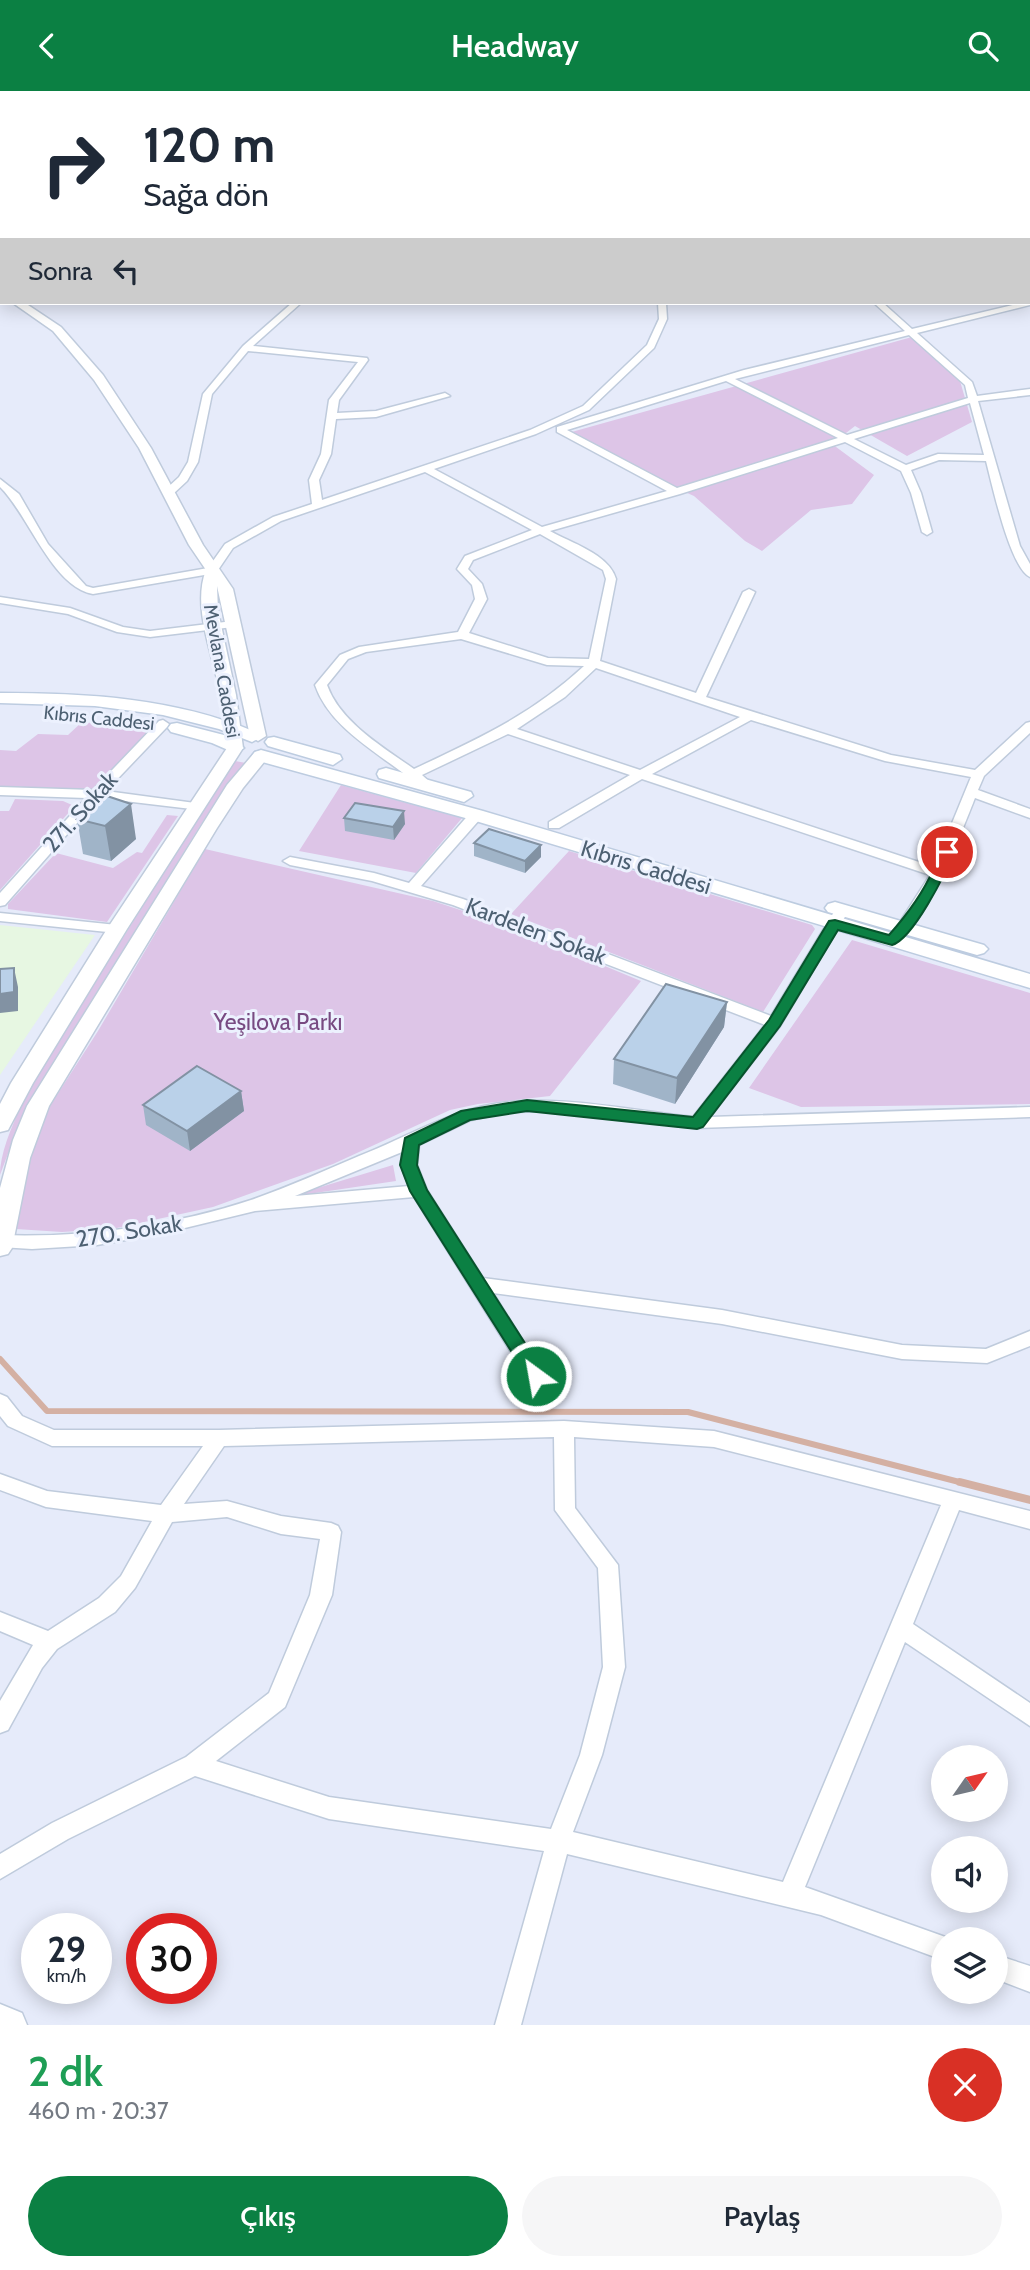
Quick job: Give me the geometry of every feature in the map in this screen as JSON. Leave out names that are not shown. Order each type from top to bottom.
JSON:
[{"type":"main road","points":[[0,698],[137,707],[192,716],[233,727],[256,744],[420,779],[838,917]]},
{"type":"main road","name":"Kıbrıs Caddesi","points":[[0,712],[83,714],[163,724],[210,737],[256,744],[476,815],[898,934],[1030,981]]},
{"type":"main road","points":[[898,934],[1030,966]]},
{"type":"street","name":"Mevlana Caddesi","points":[[21,305],[57,329],[92,370],[145,449],[212,571],[208,580],[214,627],[233,727]]},
{"type":"street","points":[[169,492],[183,479],[193,462],[208,394],[246,348],[295,305]]},
{"type":"street","points":[[0,482],[15,496],[44,545],[82,589],[93,591],[212,571],[229,546],[277,519],[533,432],[586,408],[630,369],[651,346],[663,319],[662,305]]},
{"type":"street","points":[[880,305],[969,384],[989,458],[1030,574]]},
{"type":"street","points":[[533,432],[560,429],[727,378],[1022,305]]},
{"type":"street","points":[[246,348],[364,360],[334,400],[326,454],[314,480],[317,505]]},
{"type":"street","points":[[727,378],[850,438],[905,469],[916,493],[927,532]]},
{"type":"street","points":[[462,635],[481,599],[477,584],[462,569],[465,561],[542,530],[676,492],[973,399],[1030,392]]},
{"type":"street","points":[[332,416],[376,414],[445,396]]},
{"type":"street","points":[[560,429],[676,492]]},
{"type":"street","points":[[905,469],[938,457],[989,458]]},
{"type":"street","points":[[425,468],[597,561],[610,572],[611,579],[594,663],[561,694],[507,730],[420,779],[326,702],[321,685],[344,657],[363,649],[462,635],[547,661],[594,663],[750,716],[889,758],[978,774]]},
{"type":"street","points":[[0,1244],[17,1163],[27,1129],[38,1106],[213,820],[256,744],[226,589],[212,571]]},
{"type":"street","points":[[700,697],[749,592]]},
{"type":"street","points":[[0,600],[70,611],[121,630],[150,634],[233,624]]},
{"type":"street","points":[[554,825],[750,716]]},
{"type":"street","name":"271. Sokak","points":[[0,902],[96,794],[163,724]]},
{"type":"street","points":[[898,934],[939,873],[978,774],[1029,728]]},
{"type":"street","points":[[507,730],[939,873]]},
{"type":"street","name":"Mevlana Caddesi","points":[[0,1125],[22,1083],[195,807],[256,744]]},
{"type":"street","points":[[0,791],[96,794],[195,807]]},
{"type":"street","points":[[971,793],[1030,814]]},
{"type":"street","points":[[412,888],[476,815]]},
{"type":"street","name":"Kardelen Sokak","points":[[290,861],[412,888],[508,919],[775,1023]]},
{"type":"street","points":[[0,916],[117,929]]},
{"type":"street","points":[[697,1123],[775,1023],[838,917]]},
{"type":"street","points":[[255,1205],[411,1142],[467,1115],[527,1105],[697,1123],[1030,1112]]},
{"type":"street","points":[[411,1142],[409,1165],[419,1191],[536,1376]]},
{"type":"street","points":[[255,1205],[419,1191]]},
{"type":"street","name":"270. Sokak","points":[[0,1244],[123,1236],[255,1205]]},
{"type":"street","points":[[478,1284],[722,1317],[902,1352],[987,1356],[1030,1339]]},
{"type":"street","points":[[0,1402],[15,1422],[51,1438],[219,1438],[564,1429],[714,1439],[1030,1520]]},
{"type":"street","points":[[508,2025],[558,1842],[591,1755],[614,1667],[608,1565],[565,1510],[564,1429]]},
{"type":"street","points":[[0,1723],[34,1661],[49,1642],[107,1605],[128,1583],[166,1514],[219,1438]]},
{"type":"street","points":[[0,1482],[46,1499],[166,1514],[228,1510],[281,1525],[331,1532],[321,1595],[277,1700],[194,1765],[60,1831],[0,1867]]},
{"type":"street","points":[[789,1896],[953,1500]]},
{"type":"street","points":[[0,1621],[49,1642]]},
{"type":"street","points":[[900,1627],[1030,1716]]},
{"type":"street","points":[[194,1765],[329,1808],[588,1846],[821,1903],[931,1944]]},
{"type":"street","points":[[1008,1971],[1030,1979]]},
{"type":"street","points":[[0,2021],[10,2025]]},
{"type":"shaded area","points":[[0,925],[95,935],[0,1075]]},
{"type":"green space","points":[[912,337],[960,381],[972,422],[907,456],[855,426],[832,444],[874,475],[852,504],[811,510],[762,551],[745,541],[694,496],[630,468],[568,433]]},
{"type":"green space","points":[[82,722],[150,729],[93,790],[0,786],[0,750],[16,751],[38,734],[68,735]]},
{"type":"green space","points":[[235,761],[246,763],[222,792],[198,829],[22,1116],[0,1175],[3,1153],[12,1126],[41,1069]]},
{"type":"green space","points":[[341,785],[462,818],[416,873],[299,851]]},
{"type":"green space","points":[[15,799],[63,801],[72,805],[71,810],[0,890],[0,811],[9,811]]},
{"type":"green space","points":[[167,815],[178,816],[107,922],[8,909],[8,904],[56,853],[113,868],[137,852],[142,853]]},
{"type":"green space","name":"Yeşilova Parkı","points":[[205,849],[433,901],[503,924],[641,981],[550,1096],[450,1110],[333,1164],[213,1207],[112,1229],[62,1232],[16,1229],[33,1148],[46,1112],[98,1031]]},
{"type":"green space","points":[[569,851],[812,925],[815,929],[763,1012],[511,914]]},
{"type":"green space","points":[[852,940],[1030,993],[1030,1104],[801,1107],[749,1088]]},
{"type":"green space","points":[[393,1165],[396,1181],[288,1197]]},
{"type":"building","points":[[104,795],[131,804],[105,826],[77,819]]},
{"type":"building","points":[[355,803],[404,811],[393,827],[344,818]]},
{"type":"building","points":[[489,829],[541,845],[525,861],[474,843]]},
{"type":"building","points":[[14,968],[14,992],[0,994],[0,969]]},
{"type":"building","points":[[666,984],[727,1002],[677,1078],[614,1059]]},
{"type":"building","points":[[197,1066],[241,1091],[187,1131],[143,1105]]},
{"type":"waterway","points":[[0,1359],[47,1411],[688,1412],[967,1484]]},
{"type":"waterway","points":[[960,1482],[1030,1500]]},
{"type":"route","points":[[536,1376],[419,1191],[409,1165],[411,1142],[467,1115],[527,1105],[697,1123],[775,1023],[835,924],[892,941],[939,873],[947,852]]}]
